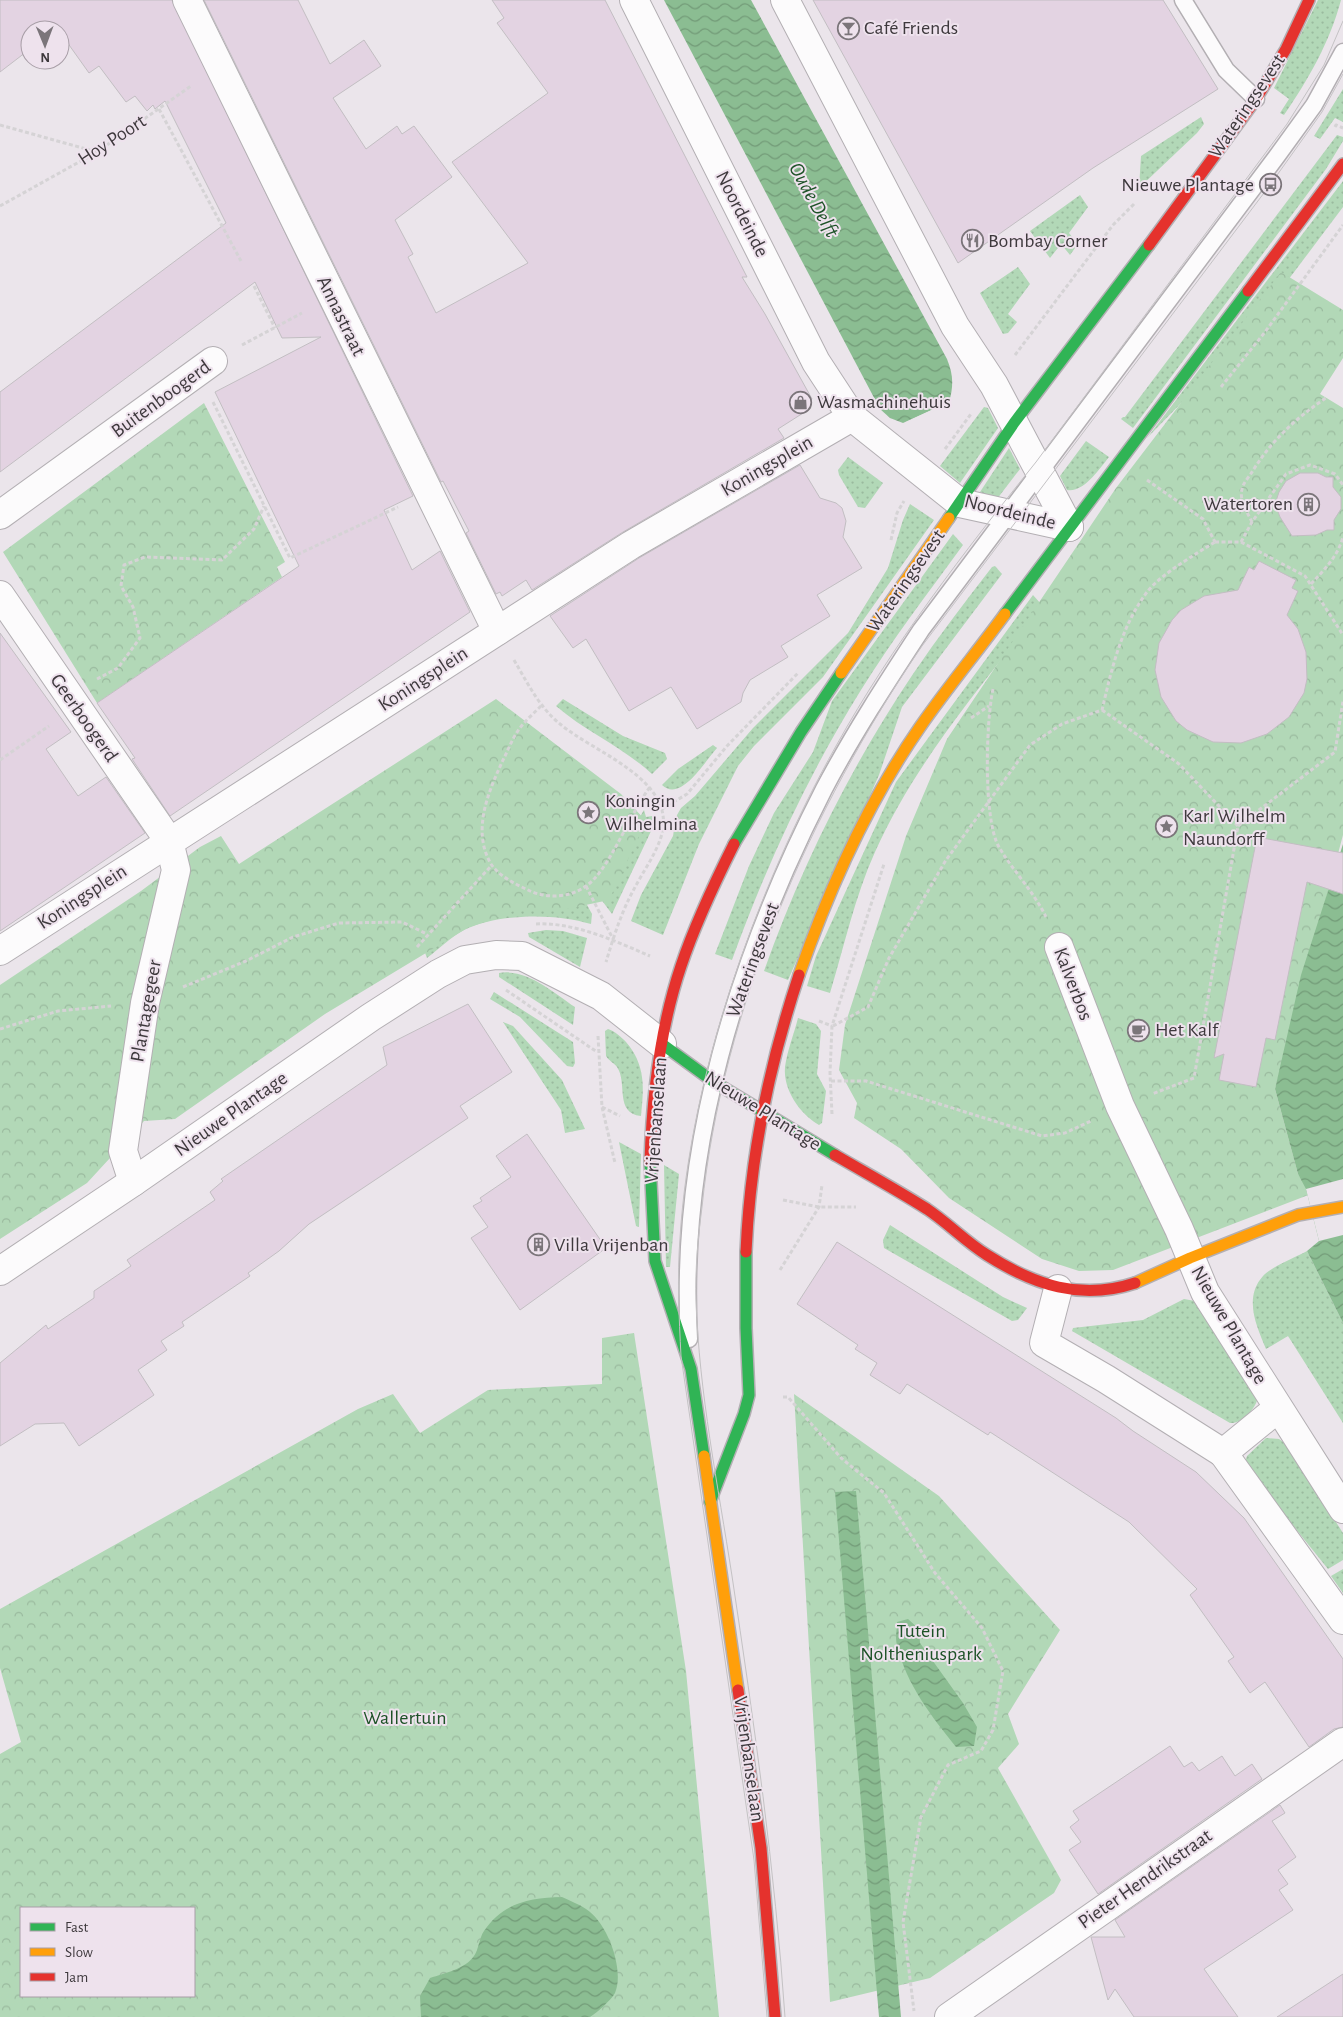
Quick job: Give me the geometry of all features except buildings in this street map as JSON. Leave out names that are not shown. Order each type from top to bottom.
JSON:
[{"type":"main road","name":"Wateringsevest","points":[[662,1044],[680,968],[697,921],[739,832],[802,732],[1014,423],[1192,188],[1256,99],[1286,48],[1309,0]]},
{"type":"main road","points":[[710,1503],[749,1401],[746,1237],[756,1147],[763,1111],[789,1009],[804,963],[839,874],[861,828],[903,752],[920,727],[1343,164]]},
{"type":"main road","name":"Nieuwe Plantage","points":[[662,1044],[714,1082],[928,1210],[974,1247],[1026,1277],[1058,1289],[1114,1290],[1144,1280],[1190,1258]]},
{"type":"main road","name":"Vrijenbanselaan","points":[[662,1044],[651,1134],[650,1169],[655,1260],[691,1369],[732,1639],[761,1848],[775,2017]]},
{"type":"main road","points":[[1190,1258],[1298,1215],[1343,1207]]},
{"type":"street","name":"Annastraat","points":[[187,0],[330,295],[497,631]]},
{"type":"street","name":"Noordeinde","points":[[634,0],[816,362],[852,416],[932,465],[960,503],[1069,527]]},
{"type":"street","name":"Noordeinde","points":[[785,0],[955,326],[994,385],[1069,527]]},
{"type":"street","name":"Buitenboogerd","points":[[0,515],[206,366]]},
{"type":"street","name":"Koningsplein","points":[[0,951],[169,840],[631,544],[852,416]]},
{"type":"street","name":"Geerboogerd","points":[[0,595],[169,840]]},
{"type":"street","name":"Plantagegeer","points":[[133,1182],[123,1151],[145,1003],[176,870],[169,840]]},
{"type":"street","name":"Kalverbos","points":[[1059,947],[1120,1106],[1190,1258]]},
{"type":"street","name":"Nieuwe Plantage","points":[[0,1271],[133,1182],[371,1017],[464,960],[496,955],[522,956],[601,996],[662,1044]]},
{"type":"street","name":"Nieuwe Plantage","points":[[1190,1258],[1205,1292],[1343,1509]]},
{"type":"street","points":[[1058,1289],[1044,1343],[1106,1379],[1223,1453],[1343,1620]]},
{"type":"street","points":[[1223,1453],[1278,1408]]},
{"type":"street","name":"Pieter Hendrikstraat","points":[[949,2017],[1343,1742]]},
{"type":"lane","points":[[1183,0],[1226,70],[1256,99]]},
{"type":"lane","name":"Wateringsevest","points":[[714,1082],[752,954],[795,848],[824,789],[877,698],[921,630],[1041,473],[1296,131],[1314,105],[1343,52]]},
{"type":"lane","name":"Vrijenbanselaan","points":[[691,1369],[686,1294],[688,1247],[695,1177],[714,1082]]},
{"type":"path","name":"Hoy Poort","points":[[0,206],[97,152],[218,66]]},
{"type":"path","points":[[159,108],[241,262]]},
{"type":"path","points":[[0,125],[97,152]]},
{"type":"path","points":[[994,385],[1009,362],[1113,226],[1135,204]]},
{"type":"path","points":[[254,286],[275,328]]},
{"type":"path","name":"Buitenboogerd","points":[[206,366],[330,295]]},
{"type":"path","points":[[206,366],[264,506],[290,558],[428,493]]},
{"type":"path","points":[[1252,522],[1243,505],[1242,488],[1262,457],[1281,434],[1302,414],[1326,398]]},
{"type":"path","name":"Wateringsevest","points":[[890,545],[897,513],[969,417]]},
{"type":"path","points":[[1241,542],[1252,522],[1286,474],[1310,465],[1335,474],[1343,484]]},
{"type":"path","points":[[1147,479],[1203,519],[1215,542]]},
{"type":"path","points":[[0,760],[72,700],[118,668],[140,638],[133,607],[120,586],[124,565],[145,557],[222,560],[254,529],[264,506]]},
{"type":"path","points":[[1311,584],[1341,546],[1343,537]]},
{"type":"path","points":[[1102,710],[1120,639],[1148,591],[1184,561],[1215,542],[1241,542],[1305,576],[1343,635]]},
{"type":"path","points":[[497,631],[541,706],[560,725],[631,771],[658,796],[662,809],[661,838],[632,892],[613,940],[586,886]]},
{"type":"path","points":[[662,809],[687,794],[728,746],[801,670]]},
{"type":"path","points":[[830,1081],[866,1081],[1042,1136],[1066,1133],[1120,1106],[1194,1078],[1238,826],[1335,752],[1343,701]]},
{"type":"path","points":[[541,706],[520,728],[490,790],[483,819],[483,840],[492,864],[509,880],[536,894],[558,896],[570,894],[586,886],[607,860],[638,803],[650,787]]},
{"type":"path","name":"Kalverbos","points":[[969,720],[989,706],[988,801],[998,846],[1043,912],[1059,947]]},
{"type":"path","points":[[832,1026],[868,1007],[889,958],[946,860],[1030,746],[1062,724],[1102,710]]},
{"type":"path","points":[[1102,710],[1179,764],[1238,826]]},
{"type":"path","points":[[832,1026],[851,972],[874,890],[887,856]]},
{"type":"path","points":[[427,981],[418,965],[417,945],[492,864]]},
{"type":"path","points":[[0,1029],[58,1011],[145,1003],[246,961],[293,937],[339,923],[402,922],[427,934]]},
{"type":"path","name":"Vrijenbanselaan","points":[[464,960],[597,1052],[602,1107],[616,1170]]},
{"type":"path","name":"Nieuwe Plantage","points":[[832,1026],[830,1081],[832,1110]]},
{"type":"path","points":[[778,1273],[819,1207]]},
{"type":"path","points":[[749,1401],[788,1397],[841,1458],[884,1493],[935,1573],[982,1628],[1002,1671],[993,1730],[981,1751],[948,1764],[921,1817],[903,1922],[915,2017]]},
{"type":"green space","points":[[1318,0],[1341,0],[1324,46],[1284,115],[1280,113],[1289,99],[1274,88]]},
{"type":"green space","points":[[1343,89],[1343,122],[1335,118],[1320,139],[1314,136]]},
{"type":"green space","points":[[1201,117],[1204,124],[1197,133],[1139,188],[1141,156]]},
{"type":"green space","points":[[1337,135],[1343,137],[1343,141],[1326,169],[1133,428],[1121,419],[1125,417]]},
{"type":"green space","points":[[1343,181],[1343,207],[1243,340],[1147,438]]},
{"type":"green space","points":[[1080,195],[1088,207],[1069,233],[1078,244],[1070,255],[1061,244],[1050,258],[1030,231]]},
{"type":"green space","points":[[1018,267],[1030,284],[1008,314],[1017,322],[1008,333],[1003,334],[980,293]]},
{"type":"green space","points":[[1281,272],[1343,310],[1343,358],[1320,394],[1343,408],[1343,835],[1275,1089],[1298,1174],[1311,1194],[1113,1270],[1079,1271],[1042,1259],[949,1198],[901,1149],[854,1118],[857,1103],[839,1070],[845,1025],[906,836],[947,739],[1116,488]]},
{"type":"green space","points":[[204,403],[285,562],[277,567],[282,577],[97,703],[3,552]]},
{"type":"green space","points":[[984,407],[988,408],[998,428],[960,483],[940,466]]},
{"type":"green space","points":[[1086,441],[1109,457],[1085,484],[1073,490],[1067,490],[1060,476]]},
{"type":"green space","points":[[1009,448],[1020,469],[997,499],[980,492]]},
{"type":"green space","points":[[848,457],[883,483],[865,508],[858,507],[839,475],[838,470]]},
{"type":"green space","points":[[910,504],[934,520],[823,677],[754,746],[738,766],[699,844],[663,935],[631,921],[641,895],[673,836],[677,815],[681,808],[695,796],[753,728],[848,633],[888,568]]},
{"type":"green space","points":[[953,534],[963,545],[873,671],[823,755],[789,822],[759,890],[732,960],[715,954],[749,866],[774,813],[813,752],[832,701]]},
{"type":"green space","points":[[995,566],[1002,574],[902,707],[879,775],[788,980],[764,971],[794,894],[848,781],[890,709],[922,660],[992,567]]},
{"type":"green space","points":[[1033,595],[1041,604],[1040,610],[950,726],[929,756],[891,819],[875,852],[862,886],[830,993],[807,986],[816,956],[896,782]]},
{"type":"green space","points":[[496,699],[621,794],[646,821],[609,900],[567,909],[513,911],[469,927],[325,1014],[175,1119],[144,1121],[87,1183],[0,1239],[0,985],[141,891],[200,847],[221,836],[239,864]]},
{"type":"green space","points":[[563,699],[623,736],[665,753],[667,759],[652,774],[641,764],[556,706]]},
{"type":"green space","points":[[713,745],[717,748],[685,785],[677,789],[669,789],[662,785],[678,769]]},
{"type":"green space","points":[[644,810],[646,817],[652,816],[652,829],[612,914],[600,898],[622,847]]},
{"type":"green space","points":[[586,903],[592,914],[591,924],[561,918],[527,916],[494,920],[464,930],[427,958],[424,950],[456,916]]},
{"type":"green space","points":[[546,930],[563,931],[587,938],[580,967],[529,937],[528,933]]},
{"type":"green space","points":[[499,973],[520,974],[540,983],[558,995],[575,1007],[573,1025],[499,977]]},
{"type":"green space","points":[[494,992],[573,1042],[575,1063],[573,1067],[567,1066],[520,1017],[490,999]]},
{"type":"green space","points":[[798,1018],[816,1024],[821,1031],[817,1074],[826,1091],[822,1123],[819,1125],[799,1108],[790,1093],[785,1076],[787,1055]]},
{"type":"green space","points":[[503,1022],[513,1026],[562,1080],[585,1129],[565,1133],[561,1110]]},
{"type":"green space","points":[[608,1029],[626,1042],[637,1059],[643,1087],[641,1116],[633,1114],[627,1109],[624,1103],[620,1074],[617,1067],[606,1056],[605,1031]]},
{"type":"green space","points":[[619,1142],[641,1154],[639,1227],[636,1226]]},
{"type":"green space","points":[[664,1165],[679,1174],[670,1267],[666,1267]]},
{"type":"green space","points":[[890,1225],[1003,1297],[1027,1308],[1018,1320],[1012,1321],[884,1248],[883,1240]]},
{"type":"green space","points":[[1307,1251],[1343,1323],[1343,1423],[1288,1336],[1266,1349],[1256,1322],[1253,1303],[1254,1294],[1263,1276]]},
{"type":"green space","points":[[1184,1299],[1195,1301],[1258,1397],[1251,1411],[1239,1421],[1230,1423],[1072,1331],[1073,1328],[1143,1320]]},
{"type":"green space","name":"Wallertuin","points":[[634,1333],[686,1671],[719,2017],[0,2017],[0,1754],[21,1742],[0,1668],[0,1609],[358,1409],[393,1394],[420,1433],[488,1390],[602,1384],[602,1338]]},
{"type":"green space","name":"Tutein Noltheniuspark","points":[[794,1394],[939,1496],[1060,1630],[1008,1714],[1019,1744],[998,1768],[1061,1880],[1054,1893],[930,1978],[830,2002]]},
{"type":"green space","points":[[1266,1438],[1279,1439],[1286,1444],[1343,1533],[1343,1560],[1328,1569],[1249,1471],[1245,1462],[1247,1456]]},
{"type":"green space","points":[[1343,1569],[1343,1593],[1331,1576]]},
{"type":"water","name":"Oude Delft","points":[[664,0],[751,0],[947,359],[952,380],[949,402],[903,423],[890,418],[880,409]]},
{"type":"water","points":[[1343,844],[1343,1323],[1307,1251],[1319,1241],[1306,1189],[1298,1174],[1275,1089],[1301,975]]},
{"type":"water","points":[[856,1491],[901,2017],[879,2017],[835,1492]]},
{"type":"water","points":[[908,1619],[919,1629],[920,1643],[963,1703],[977,1727],[974,1746],[956,1747],[929,1712],[913,1687],[901,1659],[896,1639],[897,1622]]},
{"type":"water","points":[[562,1897],[583,1907],[594,1915],[601,1924],[612,1947],[618,1972],[617,1983],[615,1993],[600,2009],[590,2017],[421,2017],[420,1996],[430,1978],[454,1970],[470,1960],[476,1953],[484,1931],[500,1914],[518,1904],[539,1899]]},
{"type":"pier","points":[[949,402],[950,404],[908,424],[906,422]]},
{"type":"pier","points":[[1343,1179],[1343,1235],[1319,1241],[1306,1189]]},
{"type":"tram line","points":[[767,2017],[754,1860],[681,1356],[679,1267],[686,1176],[697,1112],[713,1048],[732,984],[780,859],[807,801],[858,708],[930,600],[1036,462],[1287,124],[1324,65],[1343,21]]},
{"type":"tram line","points":[[785,2017],[776,1907],[756,1741],[710,1439],[698,1335],[696,1300],[697,1254],[713,1133],[729,1059],[751,986],[778,913],[809,843],[844,774],[881,709],[922,646],[1270,185],[1322,112],[1343,74]]},
{"type":"traffic: fast","points":[[949,518],[1014,423],[1149,245]]},
{"type":"traffic: fast","points":[[1005,614],[1248,291]]},
{"type":"traffic: fast","points":[[734,844],[801,732],[841,673]]},
{"type":"traffic: fast","points":[[662,1044],[714,1082],[835,1155]]},
{"type":"traffic: fast","points":[[650,1162],[655,1261],[691,1369],[704,1456]]},
{"type":"traffic: fast","points":[[710,1502],[744,1414],[749,1395],[746,1328],[746,1252]]},
{"type":"traffic: slow","points":[[841,673],[949,518]]},
{"type":"traffic: slow","points":[[799,975],[823,911],[851,847],[883,785],[920,727],[1005,614]]},
{"type":"traffic: slow","points":[[1135,1283],[1190,1258],[1298,1215],[1343,1207]]},
{"type":"traffic: slow","points":[[704,1456],[738,1690]]},
{"type":"traffic: jam","points":[[1149,245],[1256,99],[1286,49],[1309,0]]},
{"type":"traffic: jam","points":[[1248,291],[1343,164]]},
{"type":"traffic: jam","points":[[650,1162],[658,1063],[674,990],[686,950],[734,844]]},
{"type":"traffic: jam","points":[[746,1252],[752,1181],[763,1112],[770,1077],[799,975]]},
{"type":"traffic: jam","points":[[835,1155],[927,1209],[979,1250],[1022,1275],[1058,1287],[1077,1290],[1115,1288],[1135,1283]]},
{"type":"traffic: jam","points":[[738,1690],[761,1848],[775,2017]]},
{"type":"place","name":"Café Friends","points":[[848,28]]},
{"type":"place","name":"Nieuwe Plantage","points":[[1270,185]]},
{"type":"place","name":"Bombay Corner","points":[[972,241]]},
{"type":"place","name":"Wasmachinehuis","points":[[801,402]]},
{"type":"place","name":"Watertoren","points":[[1309,504]]},
{"type":"place","name":"Koningin Wilhelmina","points":[[589,813]]},
{"type":"place","name":"Karl Wilhelm Naundorff","points":[[1167,827]]},
{"type":"place","name":"Het Kalf","points":[[1139,1030]]},
{"type":"place","name":"Villa Vrijenban","points":[[538,1245]]}]
